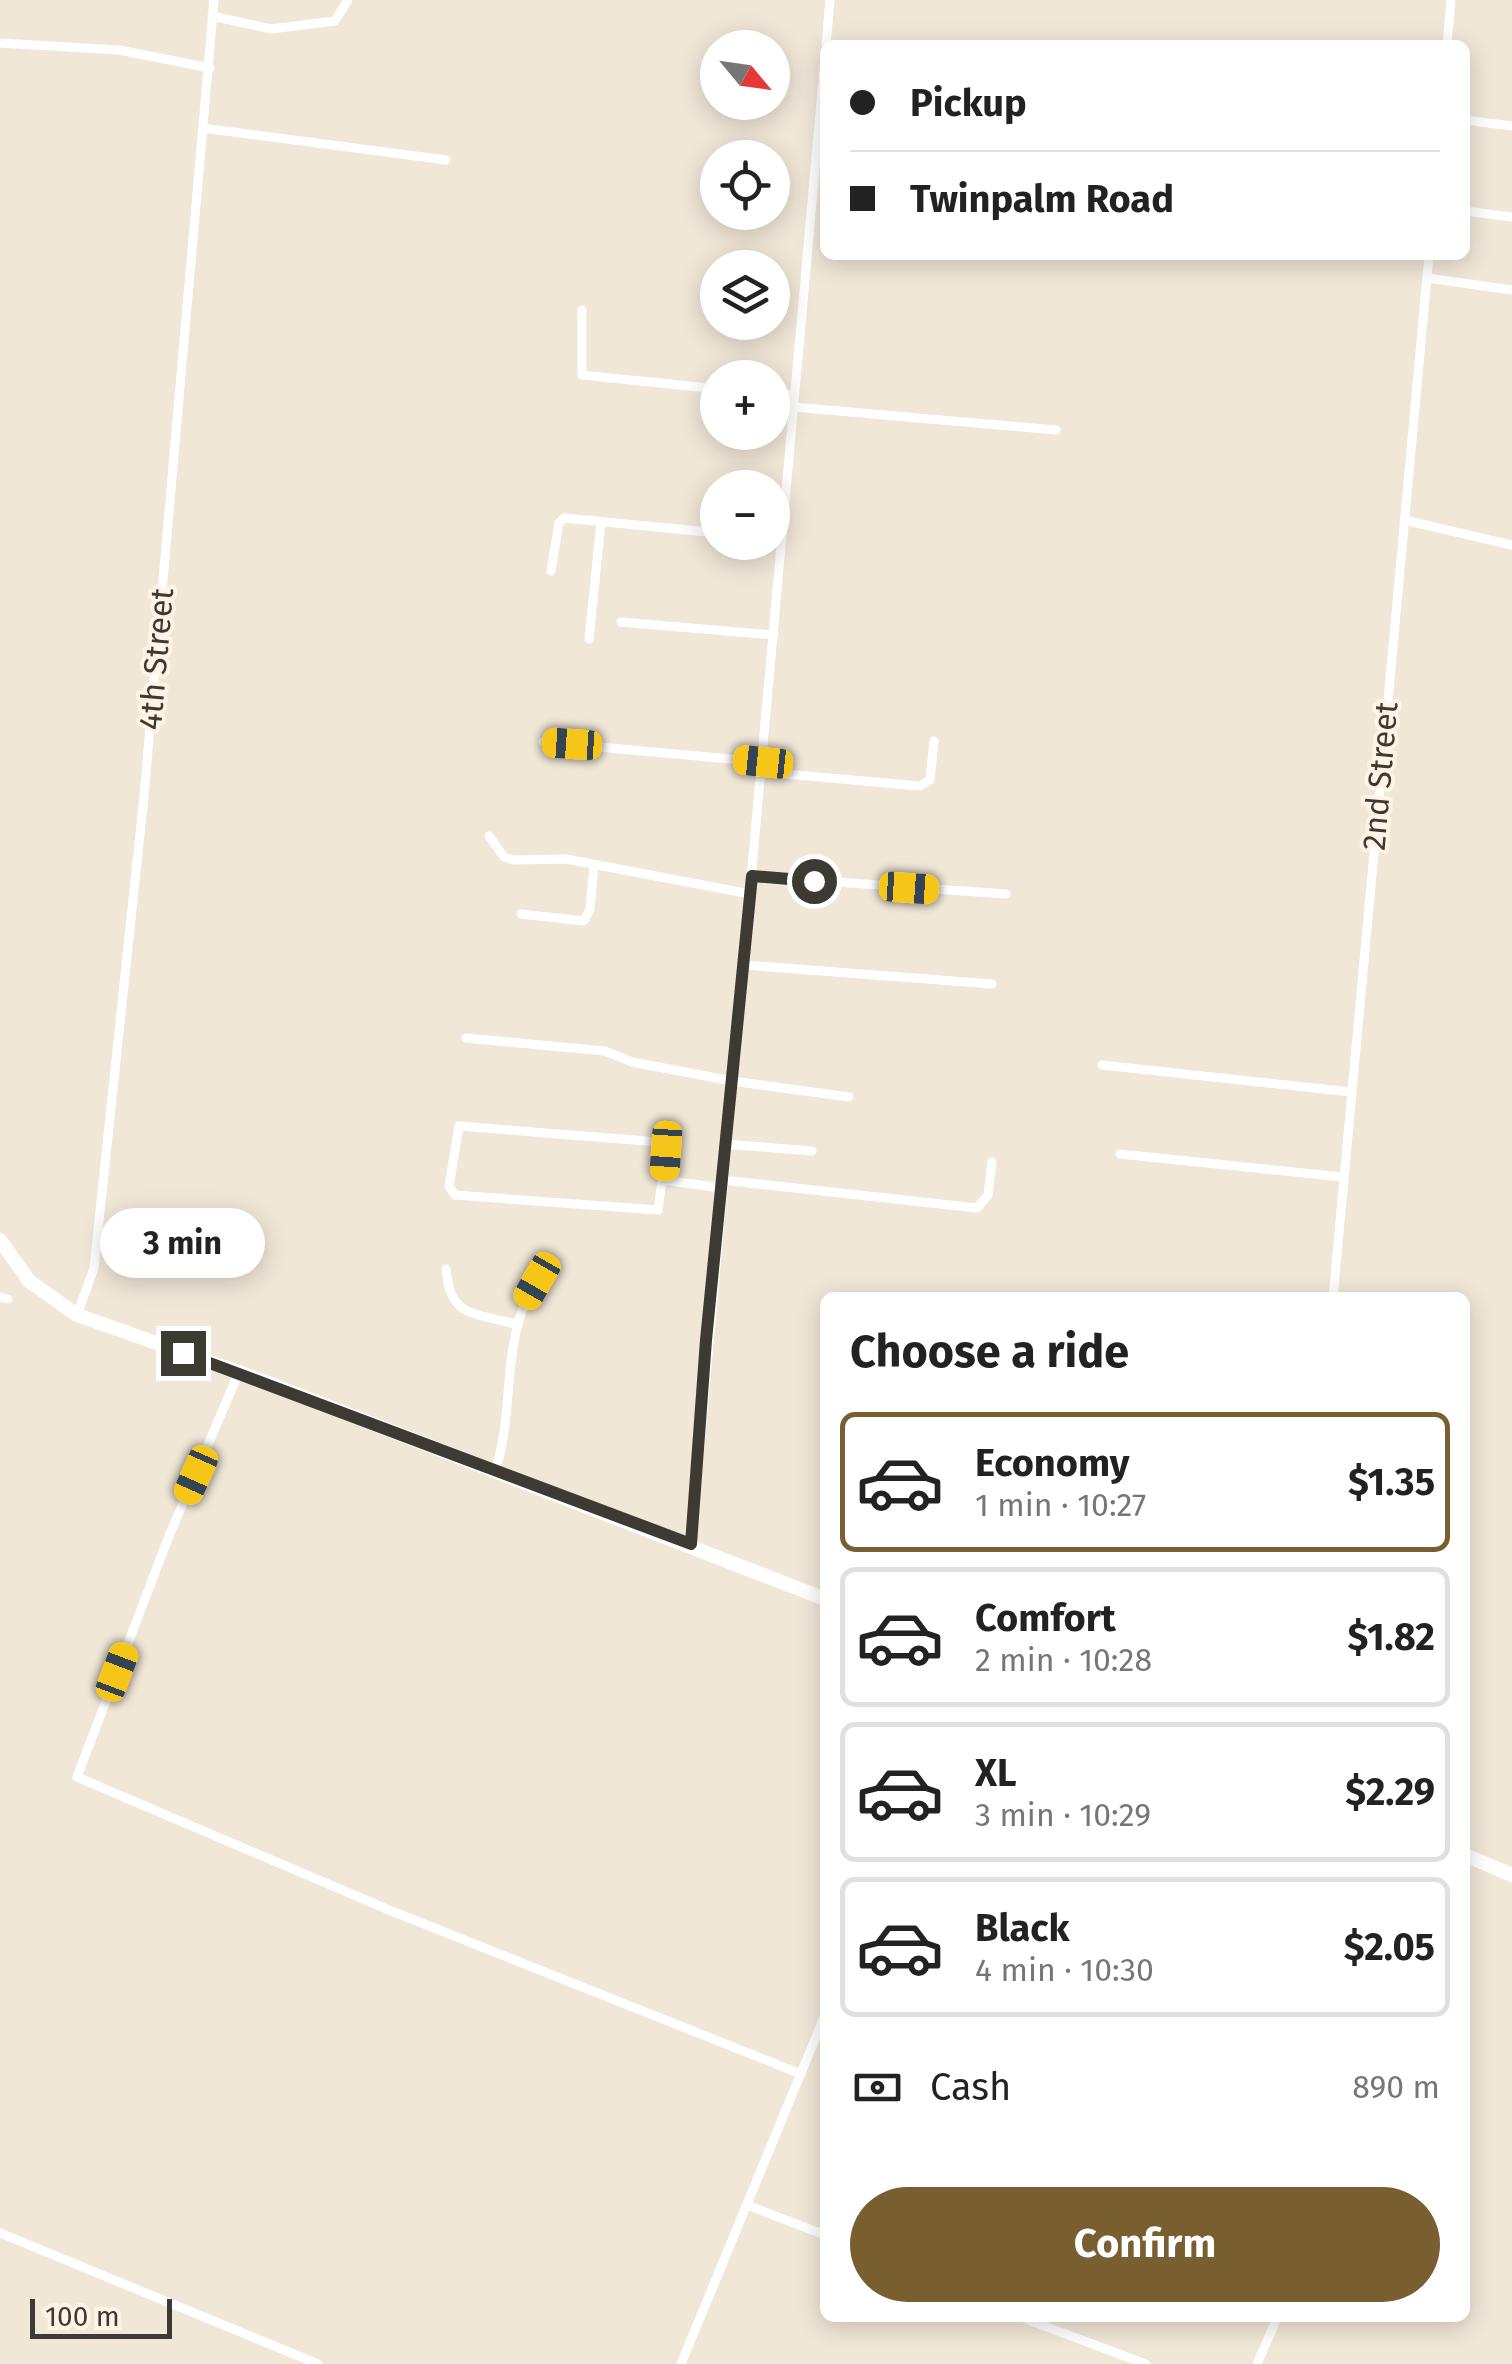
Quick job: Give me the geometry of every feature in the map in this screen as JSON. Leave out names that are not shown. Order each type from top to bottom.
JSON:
[{"type":"main road","points":[[0,1240],[28,1281],[77,1315],[239,1372],[820,1597]]},
{"type":"main road","points":[[1470,1857],[1512,1874]]},
{"type":"street","name":"4th Street","points":[[77,1315],[94,1268],[107,1152],[144,796],[214,0]]},
{"type":"street","points":[[212,16],[287,29],[335,21],[348,0]]},
{"type":"street","points":[[826,40],[830,0]]},
{"type":"street","points":[[1448,40],[1451,0]]},
{"type":"street","points":[[0,43],[120,50],[210,68]]},
{"type":"street","points":[[785,470],[820,111]]},
{"type":"street","points":[[1470,121],[1512,126]]},
{"type":"street","points":[[203,128],[446,160]]},
{"type":"street","points":[[812,196],[820,197]]},
{"type":"street","points":[[1470,212],[1512,217]]},
{"type":"street","name":"2nd Street","points":[[1333,1292],[1429,260]]},
{"type":"street","points":[[1427,278],[1512,290]]},
{"type":"street","points":[[582,310],[582,375],[700,387]]},
{"type":"street","points":[[790,400],[1056,430]]},
{"type":"street","points":[[551,571],[561,519],[700,531]]},
{"type":"street","points":[[1404,520],[1512,545]]},
{"type":"street","points":[[589,638],[601,522]]},
{"type":"street","points":[[691,1544],[774,635],[776,560]]},
{"type":"street","points":[[621,622],[774,635]]},
{"type":"street","points":[[543,742],[920,786],[930,780],[934,742]]},
{"type":"street","points":[[489,836],[504,858],[512,860],[566,859],[750,894]]},
{"type":"street","points":[[520,914],[584,921],[590,909],[594,864]]},
{"type":"street","points":[[752,876],[1006,894]]},
{"type":"street","points":[[744,964],[992,984]]},
{"type":"street","points":[[466,1038],[606,1050],[632,1062],[849,1097]]},
{"type":"street","points":[[1102,1066],[1351,1092]]},
{"type":"street","points":[[465,1125],[659,1142],[666,1151],[664,1180],[660,1203],[654,1212],[455,1196],[449,1186],[456,1130],[465,1125]]},
{"type":"street","points":[[726,1144],[812,1151]]},
{"type":"street","points":[[1120,1154],[1342,1177]]},
{"type":"street","points":[[664,1180],[977,1208],[988,1194],[992,1162]]},
{"type":"street","points":[[496,1471],[503,1448],[518,1325],[525,1301],[548,1261]]},
{"type":"street","points":[[446,1269],[448,1295],[457,1306],[518,1325]]},
{"type":"street","points":[[239,1372],[169,1536],[77,1777],[389,1910],[801,2074]]},
{"type":"street","points":[[680,2364],[820,2028]]},
{"type":"street","points":[[747,2205],[820,2233]]},
{"type":"street","points":[[0,2233],[318,2364]]},
{"type":"street","points":[[1035,2322],[1146,2364]]},
{"type":"street","points":[[1258,2364],[1275,2322]]},
{"type":"route","points":[[183,1353],[691,1544],[706,1340],[752,876],[814,881]]}]
